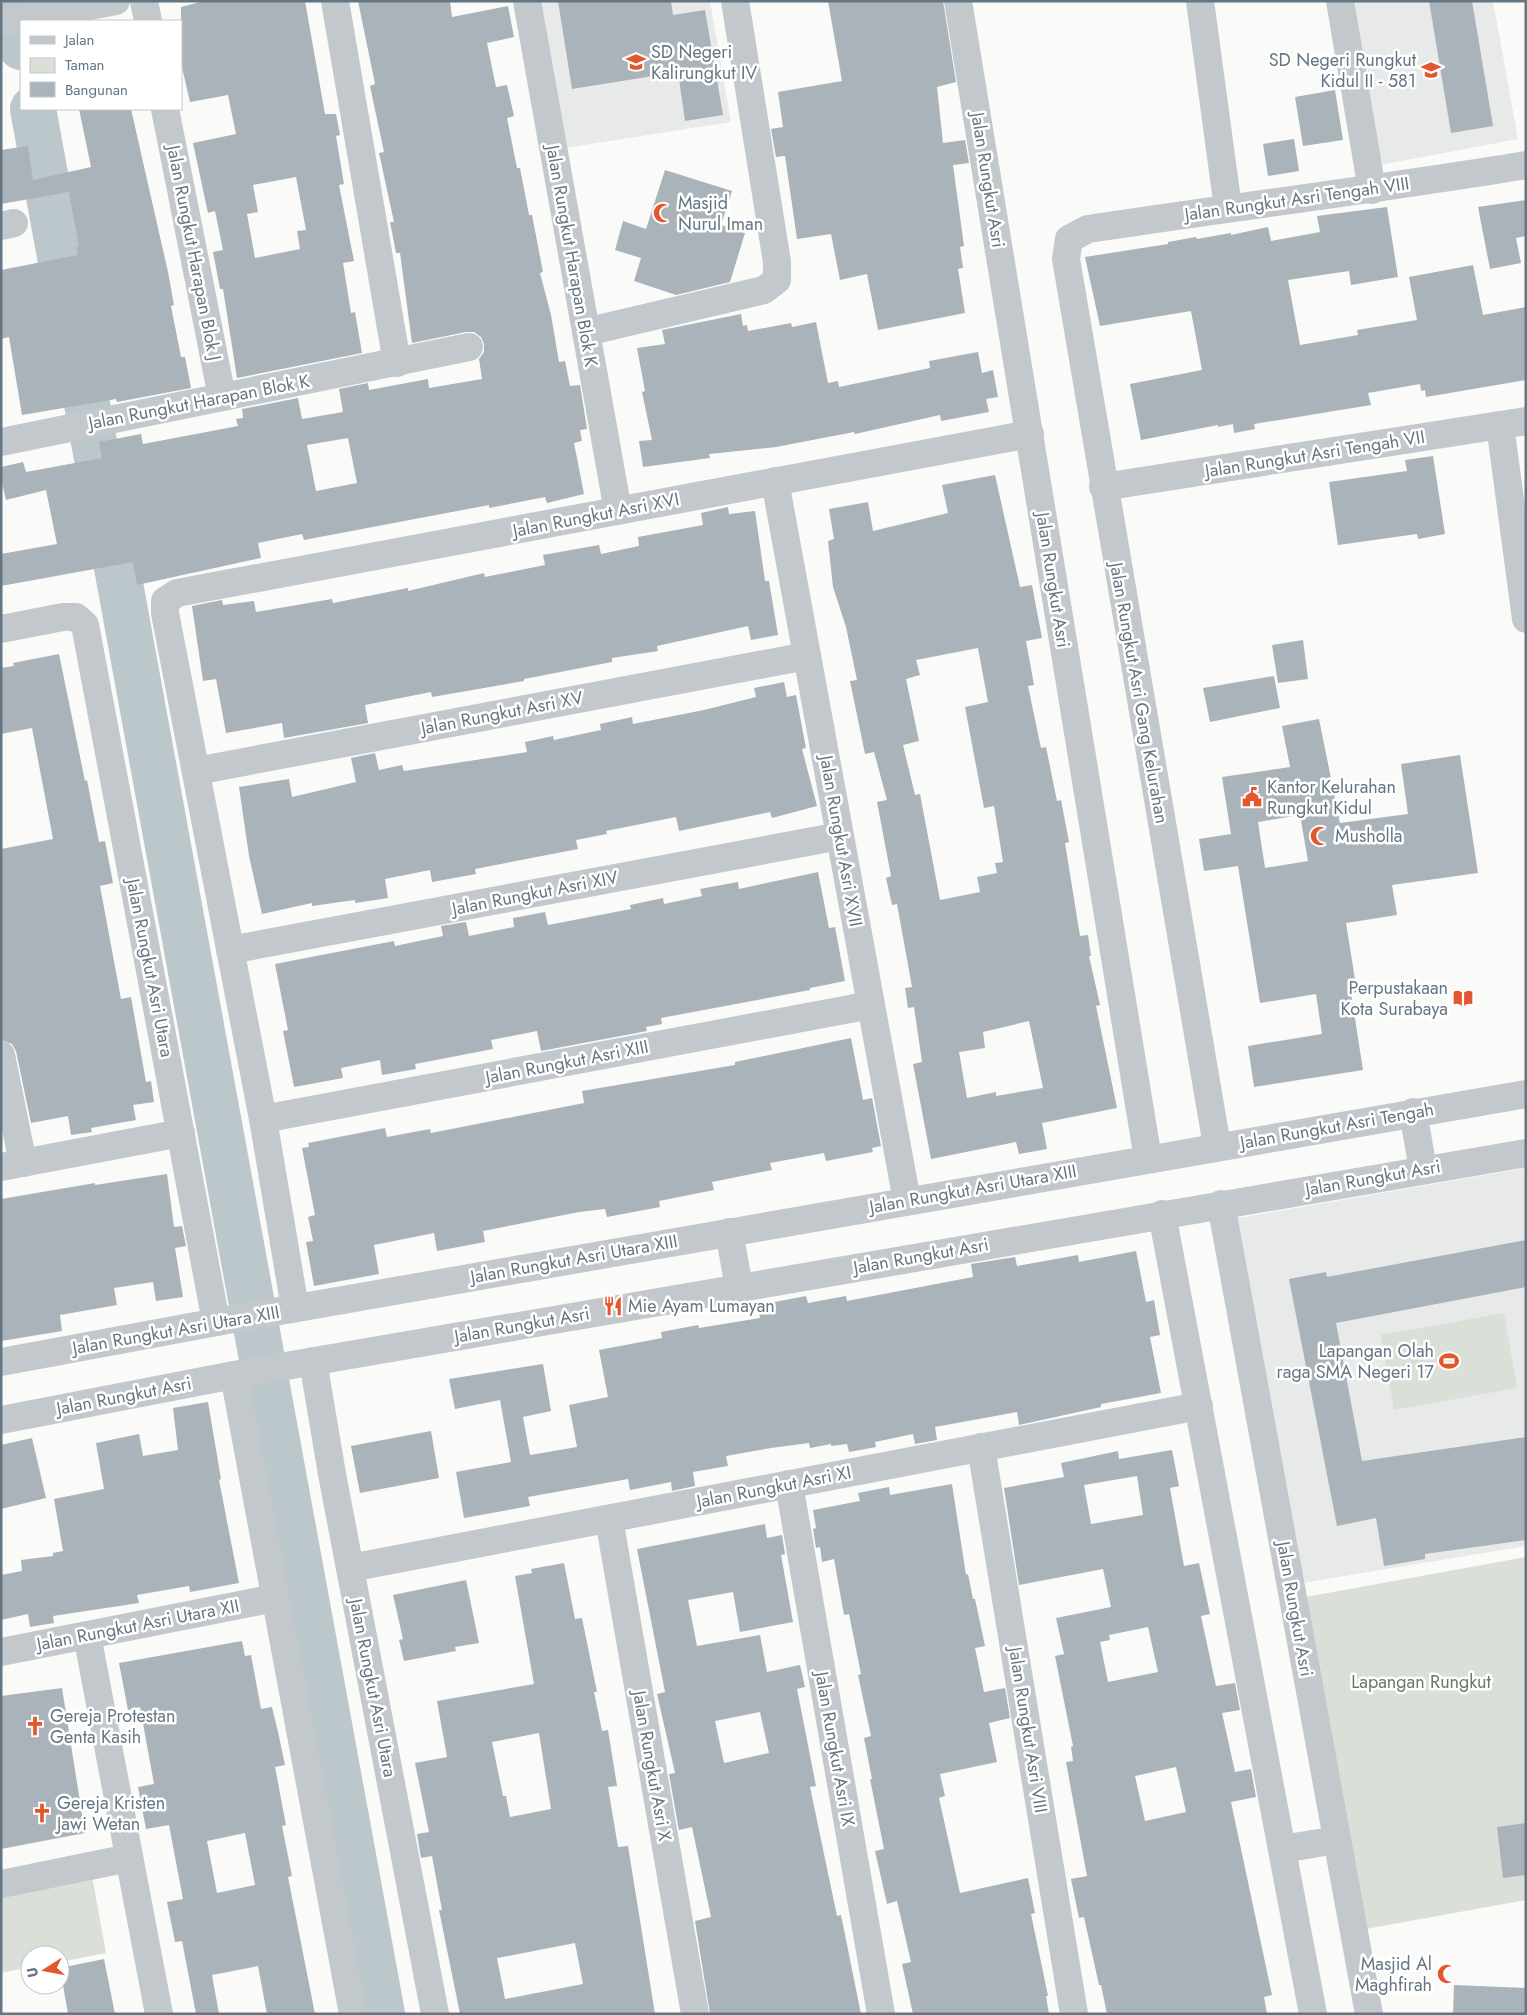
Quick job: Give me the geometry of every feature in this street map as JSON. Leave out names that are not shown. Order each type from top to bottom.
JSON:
[{"type":"street","points":[[1,23],[116,1]]},
{"type":"street","points":[[144,1],[148,20]]},
{"type":"street","points":[[335,1],[397,363]]},
{"type":"street","name":"Jalan Rungkut Harapan Blok K","points":[[527,1],[618,511]]},
{"type":"street","points":[[586,332],[764,290],[777,280],[777,262],[735,1]]},
{"type":"street","name":"Jalan Rungkut Asri","points":[[958,1],[1148,1158]]},
{"type":"street","points":[[1200,1],[1228,208]]},
{"type":"street","points":[[1340,1],[1372,190]]},
{"type":"street","name":"Jalan Rungkut Harapan Blok J","points":[[165,110],[222,397]]},
{"type":"street","name":"Jalan Rungkut Asri Tengah VIII","points":[[1070,239],[1088,229],[1228,208],[1372,190],[1526,165]]},
{"type":"street","name":"Jalan Rungkut Asri Gang Kelurahan","points":[[1070,239],[1066,259],[1103,487],[1217,1146]]},
{"type":"street","name":"Jalan Rungkut Harapan Blok K","points":[[1,442],[469,348]]},
{"type":"street","points":[[1513,423],[1526,619]]},
{"type":"street","name":"Jalan Rungkut Asri Tengah VII","points":[[1103,487],[1513,423]]},
{"type":"street","name":"Jalan Rungkut Asri XVI","points":[[196,771],[165,613],[165,602],[177,592],[1030,434]]},
{"type":"street","name":"Jalan Rungkut Asri XVII","points":[[776,482],[907,1201]]},
{"type":"street","name":"Jalan Rungkut Asri Utara","points":[[1,629],[63,617],[76,617],[85,625],[181,1132],[222,1321]]},
{"type":"street","name":"Jalan Rungkut Asri XV","points":[[196,771],[807,656]]},
{"type":"street","points":[[196,771],[263,1119],[288,1310]]},
{"type":"street","name":"Jalan Rungkut Asri XIV","points":[[230,950],[840,836]]},
{"type":"street","name":"Jalan Rungkut Asri XIII","points":[[263,1119],[871,1005]]},
{"type":"street","points":[[1,1055],[12,1165],[181,1132]]},
{"type":"street","name":"Jalan Rungkut Asri Tengah","points":[[1148,1158],[1526,1094]]},
{"type":"street","points":[[1413,1112],[1423,1170]]},
{"type":"street","name":"Jalan Rungkut Asri","points":[[1,1420],[304,1362],[1526,1153]]},
{"type":"street","name":"Jalan Rungkut Asri Utara XIII","points":[[1,1362],[222,1321],[1148,1158]]},
{"type":"street","name":"Jalan Rungkut Asri","points":[[1221,1204],[1369,2014]]},
{"type":"street","points":[[1162,1214],[1313,2014]]},
{"type":"street","points":[[729,1232],[739,1287]]},
{"type":"street","name":"Jalan Rungkut Asri Utara","points":[[304,1362],[350,1568],[435,2014]]},
{"type":"street","points":[[238,1374],[276,1598],[353,2014]]},
{"type":"street","name":"Jalan Rungkut Asri XI","points":[[350,1568],[1199,1406]]},
{"type":"street","name":"Jalan Rungkut Asri VIII","points":[[981,1447],[1074,2014]]},
{"type":"street","name":"Jalan Rungkut Asri IX","points":[[789,1484],[882,2014]]},
{"type":"street","name":"Jalan Rungkut Asri X","points":[[609,1518],[695,2014]]},
{"type":"street","name":"Jalan Rungkut Asri Utara XII","points":[[1,1652],[276,1598]]},
{"type":"street","points":[[87,1635],[159,2014]]},
{"type":"street","points":[[1282,1849],[1337,1840]]},
{"type":"street","points":[[1,1884],[129,1858]]},
{"type":"shaded area","name":"SD Negeri Kalirungkut IV","points":[[541,1],[710,1],[731,122],[565,148]]},
{"type":"shaded area","name":"SD Negeri Rungkut Kidul II - 581","points":[[1344,1],[1493,1],[1518,139],[1375,166]]},
{"type":"shaded area","points":[[1526,1168],[1526,1546],[1296,1584],[1233,1219]]},
{"type":"green space","name":"Lapangan Olah raga SMA Negeri 17","points":[[1504,1313],[1517,1388],[1394,1410],[1381,1335]]},
{"type":"green space","name":"Lapangan Rungkut","points":[[1526,1557],[1526,1900],[1360,1930],[1300,1598]]},
{"type":"green space","points":[[92,1876],[106,1953],[70,1960],[70,1945],[20,1945],[20,1969],[1,1973],[1,1894]]},
{"type":"building","points":[[204,1],[305,1],[325,114],[336,114],[340,135],[336,136],[344,184],[339,185],[354,261],[343,263],[351,313],[355,312],[362,353],[237,378],[223,289],[220,289],[213,252],[223,250],[215,211],[208,213],[193,143],[236,134],[228,95],[190,102],[182,67],[181,7]],"holes":[[[296,177],[306,230],[297,231],[300,249],[255,258],[247,214],[258,212],[253,185]]]},
{"type":"building","points":[[358,1],[450,1],[452,17],[508,6],[514,37],[487,43],[496,87],[507,85],[514,116],[507,118],[517,168],[520,168],[529,215],[532,215],[543,272],[540,273],[551,315],[559,362],[565,361],[570,386],[580,385],[587,429],[580,430],[582,441],[574,443],[584,494],[547,503],[545,497],[489,508],[489,505],[304,540],[302,534],[258,543],[261,558],[137,585],[133,562],[1,586],[1,554],[57,544],[46,490],[6,500],[1,479],[1,467],[23,462],[26,472],[102,458],[99,442],[141,434],[143,444],[238,426],[236,419],[243,418],[242,409],[298,398],[302,419],[343,412],[339,389],[368,383],[369,390],[428,379],[429,388],[482,379],[479,359],[484,352],[484,344],[481,337],[474,332],[412,343],[400,253],[396,253],[390,222],[394,222],[379,153],[384,152],[370,86],[375,84]],"holes":[[[348,438],[357,483],[316,491],[307,445]]]},
{"type":"building","points":[[558,1],[671,1],[673,15],[705,10],[723,115],[685,121],[678,72],[572,89]]},
{"type":"building","points":[[828,1],[943,1],[956,82],[937,87],[943,143],[965,140],[969,163],[953,165],[964,246],[960,247],[963,268],[958,269],[965,313],[878,330],[867,274],[840,280],[831,234],[797,239],[785,156],[776,157],[771,129],[783,127],[778,92],[842,81]]},
{"type":"building","points":[[1429,1],[1472,1],[1493,126],[1451,133]]},
{"type":"building","points":[[1335,90],[1343,140],[1303,146],[1295,97]]},
{"type":"building","points":[[79,110],[131,110],[168,272],[174,305],[171,306],[181,357],[185,357],[191,388],[117,402],[116,399],[22,415],[9,337],[1,339],[1,270],[78,255],[76,247],[79,247],[69,192],[1,204],[1,150],[28,146],[33,180],[91,167]]},
{"type":"building","points":[[1294,139],[1299,171],[1268,176],[1263,144]]},
{"type":"building","points":[[665,170],[732,191],[721,225],[745,233],[730,282],[676,295],[634,281],[641,258],[615,250],[623,221],[646,229]]},
{"type":"building","points":[[1526,200],[1526,236],[1516,238],[1521,263],[1490,269],[1478,207]]},
{"type":"building","points":[[1387,207],[1398,277],[1351,285],[1349,271],[1288,280],[1300,345],[1358,335],[1357,330],[1417,320],[1409,277],[1473,265],[1483,315],[1526,307],[1526,380],[1426,397],[1425,390],[1421,391],[1420,384],[1368,393],[1371,405],[1254,424],[1255,429],[1234,433],[1233,424],[1218,427],[1218,425],[1141,440],[1130,384],[1202,370],[1191,311],[1100,326],[1085,257],[1168,244],[1168,242],[1196,237],[1197,239],[1231,233],[1231,235],[1268,227],[1271,241],[1320,232],[1317,216]]},
{"type":"building","points":[[741,314],[743,326],[747,325],[748,331],[791,323],[792,327],[816,322],[828,383],[838,381],[839,387],[930,368],[929,361],[978,352],[982,373],[993,370],[998,397],[986,399],[989,412],[941,421],[940,415],[855,434],[854,432],[776,447],[709,454],[710,458],[643,467],[639,441],[652,440],[642,392],[645,391],[637,348],[665,344],[662,330]]},
{"type":"building","points":[[1433,456],[1445,534],[1418,539],[1417,534],[1338,545],[1329,482],[1407,471],[1405,460]]},
{"type":"building","points":[[995,475],[1020,587],[1032,585],[1042,638],[1026,641],[1034,685],[1028,686],[1041,748],[1046,747],[1057,801],[1061,800],[1069,842],[1065,843],[1080,936],[1088,935],[1091,956],[1089,956],[1100,1005],[1096,1006],[1117,1108],[1042,1123],[1047,1149],[1019,1154],[1016,1142],[931,1159],[913,1064],[922,1062],[914,1007],[908,1008],[905,988],[912,987],[897,904],[892,905],[886,878],[891,876],[877,802],[887,800],[874,752],[865,754],[850,681],[857,680],[846,627],[833,587],[828,541],[834,539],[829,509],[868,502],[873,531],[948,513],[942,485]],"holes":[[[978,648],[988,702],[965,707],[984,808],[994,806],[1003,862],[995,863],[997,873],[977,877],[980,892],[940,900],[920,794],[915,795],[903,745],[919,741],[906,679],[920,675],[916,660]],[[1029,1021],[1043,1088],[996,1096],[996,1092],[967,1098],[959,1052],[985,1048],[983,1032]]]},
{"type":"building","points":[[728,507],[729,514],[755,511],[765,581],[769,581],[778,635],[751,640],[748,626],[657,646],[658,651],[612,658],[612,662],[524,679],[524,681],[432,697],[431,692],[365,705],[368,723],[284,738],[282,723],[226,733],[216,679],[203,681],[192,606],[222,600],[223,605],[254,601],[256,612],[332,599],[333,603],[408,588],[408,591],[484,573],[485,577],[545,565],[543,555],[599,545],[601,554],[639,546],[638,537],[703,525],[701,513]]},
{"type":"building","points":[[1303,640],[1308,679],[1278,683],[1272,645]]},
{"type":"building","points":[[59,654],[99,842],[105,841],[113,883],[100,886],[121,999],[131,997],[146,1082],[151,1081],[154,1102],[133,1105],[136,1120],[91,1128],[92,1132],[71,1135],[68,1116],[31,1123],[16,1051],[12,1044],[1,1040],[1,849],[53,839],[32,728],[1,734],[1,668],[14,666],[13,663]]},
{"type":"building","points":[[1274,676],[1280,708],[1210,722],[1203,688]]},
{"type":"building","points":[[784,682],[787,697],[796,695],[806,748],[802,749],[817,806],[772,818],[770,812],[679,831],[676,817],[606,831],[607,834],[576,840],[578,849],[475,869],[476,874],[432,882],[430,870],[385,879],[388,898],[355,903],[355,900],[312,906],[312,903],[262,914],[249,856],[239,787],[289,779],[292,797],[356,782],[351,758],[375,753],[379,770],[402,765],[404,771],[527,752],[525,742],[553,736],[554,740],[601,730],[600,724],[632,717],[633,724],[704,710],[756,697],[754,688]]},
{"type":"building","points":[[1319,719],[1340,823],[1408,814],[1401,764],[1460,755],[1478,873],[1392,885],[1397,915],[1346,923],[1357,992],[1351,993],[1363,1070],[1254,1087],[1248,1046],[1322,1034],[1316,994],[1260,1003],[1238,866],[1204,871],[1199,839],[1231,834],[1222,777],[1290,767],[1282,726]],"holes":[[[1300,815],[1308,861],[1265,868],[1258,822]]]},
{"type":"building","points":[[818,872],[829,928],[835,927],[845,981],[810,988],[810,990],[661,1018],[662,1024],[646,1027],[647,1031],[541,1051],[537,1031],[491,1040],[493,1049],[415,1064],[416,1069],[382,1075],[380,1060],[341,1068],[343,1078],[294,1087],[283,1031],[288,1030],[275,964],[394,941],[395,946],[443,936],[441,926],[466,922],[469,936],[514,927],[513,918],[545,912],[548,925],[631,909],[630,905],[663,898],[664,904],[702,896],[700,889],[738,882],[739,889]]},
{"type":"building","points":[[851,1038],[863,1100],[872,1098],[881,1146],[872,1148],[873,1152],[826,1161],[824,1153],[770,1163],[772,1170],[712,1182],[714,1190],[659,1201],[660,1207],[607,1217],[605,1209],[579,1212],[483,1231],[485,1242],[437,1251],[434,1233],[374,1245],[379,1274],[314,1286],[306,1242],[313,1241],[308,1217],[315,1215],[302,1148],[309,1147],[308,1143],[385,1128],[387,1137],[430,1129],[431,1133],[584,1103],[582,1091],[735,1065],[735,1062]]},
{"type":"building","points":[[167,1174],[174,1227],[182,1226],[186,1246],[175,1248],[183,1297],[156,1301],[153,1282],[114,1288],[117,1305],[60,1315],[62,1331],[1,1341],[1,1199],[95,1183],[95,1185]]},
{"type":"building","points":[[1526,1240],[1526,1287],[1336,1323],[1362,1461],[1526,1437],[1526,1540],[1425,1554],[1425,1559],[1384,1566],[1376,1518],[1337,1526],[1289,1279],[1326,1272],[1327,1277]]},
{"type":"building","points":[[1136,1251],[1146,1302],[1154,1300],[1160,1335],[1150,1337],[1161,1393],[1101,1404],[1101,1407],[1019,1425],[1017,1412],[935,1427],[937,1440],[915,1444],[913,1434],[875,1442],[876,1447],[849,1452],[847,1444],[831,1446],[831,1444],[810,1448],[809,1443],[726,1456],[728,1466],[693,1472],[695,1486],[672,1491],[671,1482],[630,1490],[628,1479],[528,1497],[530,1506],[464,1518],[456,1472],[511,1462],[500,1400],[455,1409],[449,1379],[543,1364],[551,1411],[523,1417],[530,1455],[577,1447],[569,1405],[608,1397],[599,1350],[662,1338],[661,1332],[698,1325],[699,1328],[760,1318],[759,1313],[766,1312],[764,1304],[806,1296],[808,1303],[846,1296],[847,1301],[973,1277],[971,1264],[1015,1257],[1017,1266],[1078,1255],[1079,1262]]},
{"type":"building","points":[[208,1402],[221,1479],[219,1480],[239,1583],[190,1592],[189,1586],[137,1595],[139,1603],[53,1616],[54,1623],[30,1627],[28,1614],[1,1620],[1,1575],[22,1571],[21,1560],[53,1556],[53,1553],[63,1551],[54,1499],[104,1489],[96,1443],[139,1434],[143,1456],[178,1450],[173,1408]]},
{"type":"building","points":[[431,1431],[439,1478],[360,1493],[351,1446]]},
{"type":"building","points":[[32,1438],[46,1498],[1,1509],[1,1445]]},
{"type":"building","points":[[1172,1450],[1179,1486],[1170,1488],[1184,1566],[1199,1563],[1210,1614],[1201,1616],[1216,1686],[1235,1683],[1240,1710],[1222,1713],[1235,1772],[1251,1769],[1256,1797],[1231,1802],[1272,1995],[1264,1997],[1267,2014],[1107,2014],[1084,1917],[1079,1918],[1071,1879],[1087,1876],[1066,1762],[1073,1761],[1071,1747],[1073,1746],[1055,1656],[1064,1654],[1056,1618],[1111,1607],[1103,1569],[1019,1585],[1004,1488],[1064,1477],[1061,1463],[1118,1451],[1119,1459]],"holes":[[[1137,1476],[1143,1515],[1091,1524],[1084,1485]],[[1148,1627],[1158,1672],[1108,1682],[1100,1642],[1110,1640],[1109,1635]],[[1176,1767],[1186,1812],[1145,1821],[1135,1776]]]},
{"type":"building","points":[[952,1484],[966,1575],[968,1574],[973,1599],[975,1599],[985,1646],[975,1648],[984,1692],[1005,1688],[1010,1718],[989,1723],[997,1762],[940,1774],[945,1796],[939,1798],[960,1893],[1028,1878],[1035,1913],[1031,1914],[1048,1996],[1046,1996],[1049,2014],[913,2014],[902,1964],[911,1962],[897,1901],[887,1904],[875,1851],[884,1849],[864,1738],[871,1736],[858,1675],[861,1674],[849,1614],[844,1615],[834,1559],[822,1562],[820,1547],[816,1548],[813,1529],[816,1528],[813,1510],[860,1501],[858,1493],[889,1487],[890,1495]]},
{"type":"building","points":[[765,1524],[767,1538],[782,1535],[785,1554],[781,1555],[793,1622],[740,1632],[733,1592],[688,1600],[697,1646],[760,1635],[767,1672],[800,1665],[805,1687],[797,1689],[816,1786],[810,1787],[837,1916],[841,1915],[861,2014],[710,2014],[695,1921],[711,1917],[692,1827],[679,1830],[669,1774],[675,1773],[657,1694],[665,1692],[637,1549]],"holes":[[[760,1712],[769,1753],[724,1763],[715,1721]]]},
{"type":"building","points":[[564,1563],[575,1619],[582,1618],[597,1692],[594,1692],[602,1731],[608,1730],[617,1786],[608,1787],[618,1847],[628,1846],[655,2014],[460,2014],[439,1910],[442,1910],[432,1856],[421,1858],[417,1834],[429,1832],[415,1763],[447,1757],[437,1701],[534,1684],[515,1576],[532,1573],[531,1569]],"holes":[[[539,1733],[551,1809],[510,1817],[506,1796],[503,1796],[492,1742]],[[575,1943],[583,1984],[505,1999],[497,1958]]]},
{"type":"building","points":[[466,1580],[479,1643],[455,1647],[456,1651],[404,1661],[399,1640],[403,1639],[393,1595]]},
{"type":"building","points":[[242,1641],[245,1656],[251,1655],[261,1709],[272,1707],[285,1765],[275,1767],[286,1825],[282,1826],[292,1876],[288,1877],[315,2014],[267,2014],[258,1966],[212,1975],[219,2014],[196,2014],[182,1941],[175,1942],[167,1902],[183,1899],[169,1825],[146,1829],[138,1787],[154,1784],[140,1707],[128,1710],[119,1663]],"holes":[[[245,1833],[255,1885],[217,1893],[207,1841]]]},
{"type":"building","points":[[62,1688],[85,1833],[1,1849],[1,1696]]},
{"type":"building","points":[[1526,1823],[1526,1875],[1503,1878],[1497,1827]]},
{"type":"building","points":[[104,1959],[115,2014],[68,2014],[65,1995],[70,1995],[70,1966]]},
{"type":"building","name":"Masjid Al Maghfirah","points":[[1454,1985],[1526,1988],[1526,2014],[1453,2014]]},
{"type":"waterway","points":[[13,1],[20,41]]},
{"type":"waterway","points":[[33,110],[382,2014]]},
{"type":"place","name":"SD Negeri Kalirungkut IV","points":[[636,62]]},
{"type":"place","name":"SD Negeri Rungkut Kidul II - 581","points":[[1431,70]]},
{"type":"place","name":"Masjid Nurul Iman","points":[[663,213]]},
{"type":"place","name":"Kantor Kelurahan Rungkut Kidul","points":[[1252,797]]},
{"type":"place","name":"Musholla","points":[[1320,836]]},
{"type":"place","name":"Perpustakaan Kota Surabaya","points":[[1463,998]]},
{"type":"place","name":"Mie Ayam Lumayan","points":[[613,1306]]},
{"type":"place","name":"Lapangan Olah raga SMA Negeri 17","points":[[1449,1361]]},
{"type":"place","name":"Gereja Protestan Genta Kasih","points":[[35,1726]]},
{"type":"place","name":"Gereja Kristen Jawi Wetan","points":[[42,1813]]},
{"type":"place","name":"Masjid Al Maghfirah","points":[[1447,1974]]}]
